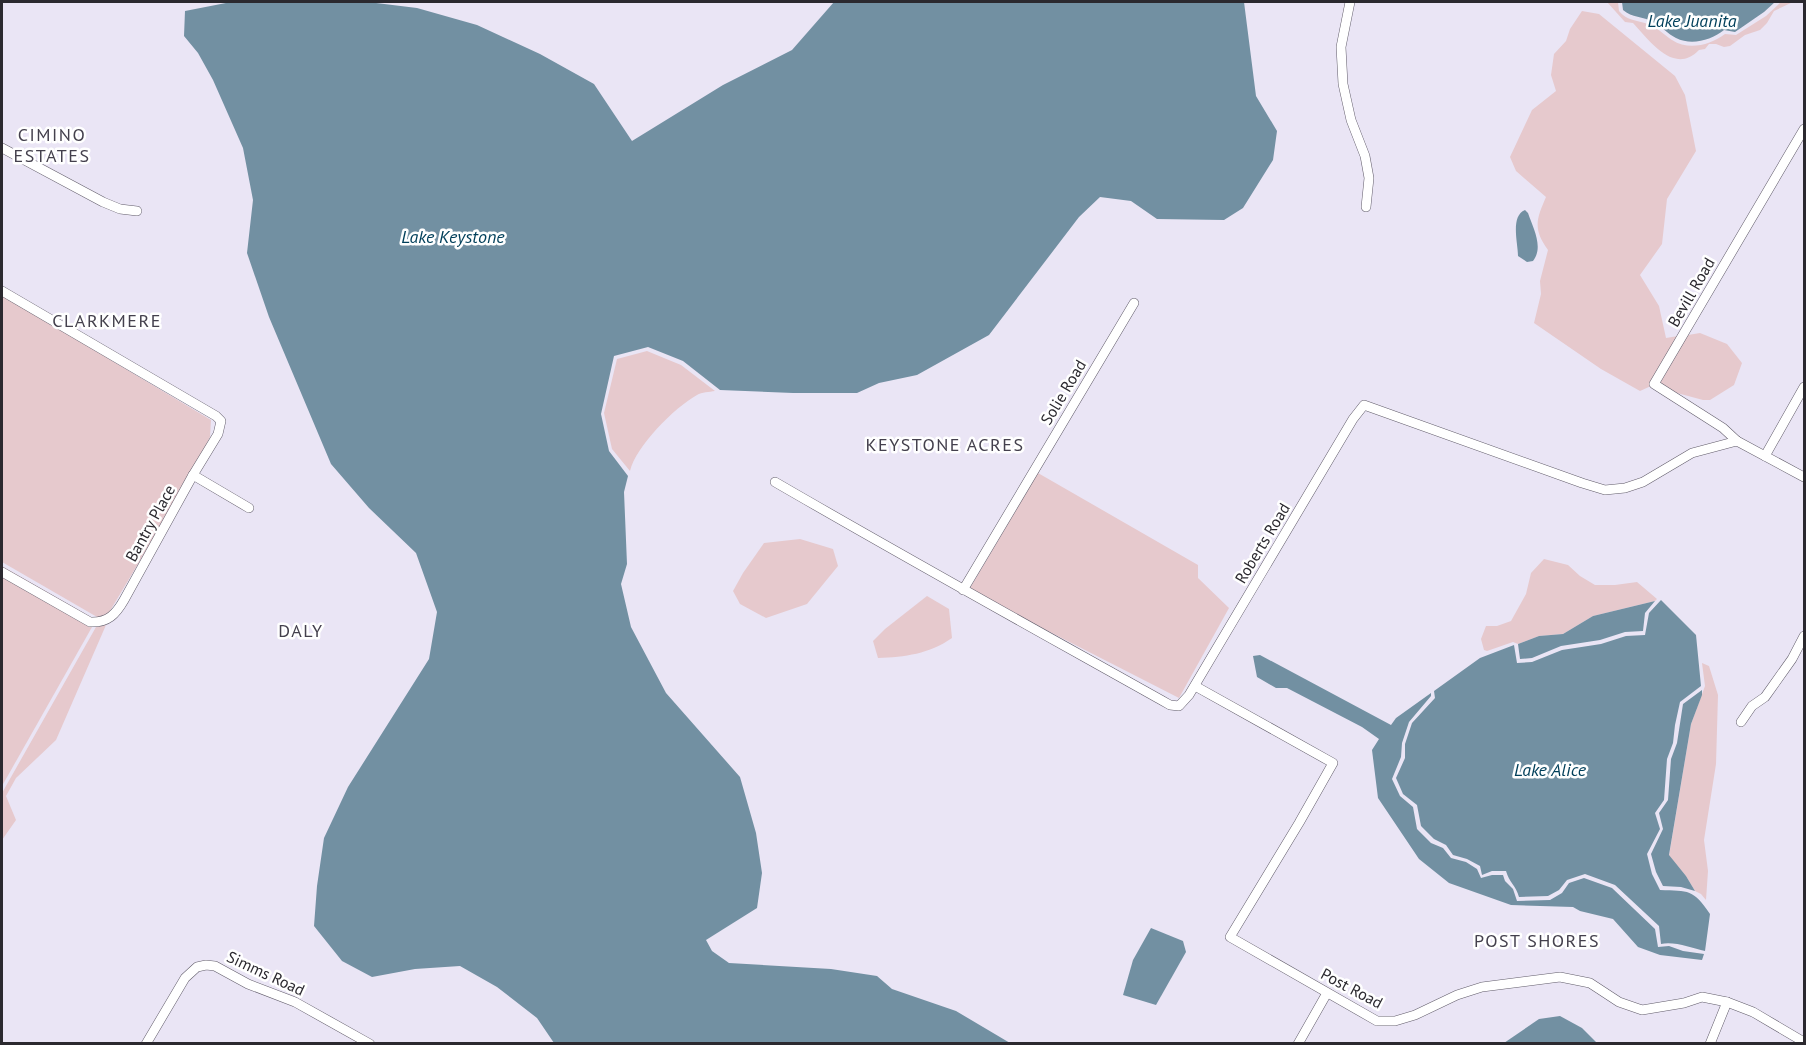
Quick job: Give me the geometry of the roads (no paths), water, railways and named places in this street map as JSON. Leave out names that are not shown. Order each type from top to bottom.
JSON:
[{"type":"street","points":[[1350,2],[1341,47],[1342,84],[1351,120],[1365,156],[1369,178],[1366,207]]},
{"type":"street","name":"Bevill Road","points":[[1737,441],[1723,428],[1654,384],[1804,129]]},
{"type":"street","points":[[2,148],[103,202],[120,209],[136,211]]},
{"type":"street","name":"Bantry Place","points":[[2,291],[221,421],[218,434],[117,612],[107,620],[90,622],[2,572]]},
{"type":"street","name":"Solie Road","points":[[963,590],[1134,303]]},
{"type":"street","points":[[1765,456],[1804,387]]},
{"type":"street","name":"Roberts Road","points":[[775,482],[1170,705],[1179,706],[1195,686],[1353,419],[1364,405],[1605,490],[1634,485],[1692,453],[1737,441]]},
{"type":"street","points":[[1737,441],[1804,477]]},
{"type":"street","points":[[193,475],[249,508]]},
{"type":"street","points":[[1741,722],[1752,706],[1765,697],[1804,636]]},
{"type":"street","name":"Post Road","points":[[1195,686],[1332,763],[1299,823],[1230,937],[1377,1021],[1395,1021],[1415,1015],[1457,995],[1482,987],[1560,976],[1590,983],[1620,1002],[1642,1010],[1684,1003],[1702,997],[1727,1002],[1753,1012],[1804,1042]]},
{"type":"street","name":"Simms Road","points":[[146,1044],[185,978],[197,967],[206,965],[215,966],[248,984],[295,1002],[370,1044]]},
{"type":"street","points":[[1298,1044],[1327,993]]},
{"type":"street","points":[[1710,1044],[1727,1002]]},
{"type":"water","name":"Lake Keystone","points":[[231,2],[368,2],[417,8],[477,25],[540,54],[594,84],[632,141],[723,85],[792,50],[834,2],[1244,2],[1256,96],[1277,131],[1273,160],[1243,208],[1224,220],[1157,219],[1131,201],[1100,197],[1079,217],[989,335],[917,375],[879,383],[857,393],[720,390],[683,361],[648,347],[614,356],[601,414],[609,451],[628,476],[624,492],[627,564],[621,584],[631,627],[666,693],[740,777],[756,833],[762,873],[757,908],[706,940],[712,951],[729,963],[831,969],[877,976],[892,989],[956,1011],[1010,1043],[554,1043],[537,1018],[497,987],[460,966],[415,969],[372,977],[342,961],[314,926],[324,838],[348,787],[429,659],[437,612],[416,553],[369,508],[331,464],[269,317],[247,253],[253,200],[243,148],[213,80],[198,53],[184,36],[185,11]]},
{"type":"water","name":"Lake Juanita","points":[[1622,2],[1775,2],[1735,32],[1724,30],[1707,39],[1688,42],[1676,38],[1653,22],[1626,13]]},
{"type":"water","points":[[1525,210],[1538,244],[1533,261],[1527,262],[1518,256],[1516,230],[1520,213]]},
{"type":"water","name":"Lake Alice","points":[[1661,600],[1696,635],[1701,686],[1680,702],[1673,743],[1667,759],[1664,800],[1655,813],[1660,829],[1647,854],[1652,874],[1660,890],[1690,893],[1710,914],[1705,951],[1677,944],[1661,944],[1659,926],[1615,885],[1585,874],[1567,880],[1559,890],[1548,896],[1519,897],[1506,871],[1492,871],[1482,875],[1480,866],[1453,855],[1446,845],[1434,839],[1421,826],[1417,805],[1403,794],[1396,778],[1405,758],[1405,744],[1412,723],[1435,698],[1434,691],[1480,658],[1514,645],[1517,663],[1532,662],[1562,650],[1601,644],[1626,636],[1645,635],[1649,613]]},
{"type":"water","points":[[1655,601],[1645,613],[1643,631],[1625,632],[1600,640],[1561,646],[1532,658],[1520,659],[1518,644],[1539,636],[1563,634],[1593,616]]},
{"type":"water","points":[[1260,655],[1391,725],[1396,718],[1431,693],[1431,696],[1409,722],[1402,743],[1401,757],[1392,779],[1400,796],[1413,807],[1417,829],[1431,843],[1443,848],[1451,858],[1466,862],[1477,869],[1481,878],[1503,875],[1505,881],[1513,889],[1517,901],[1550,900],[1562,893],[1569,883],[1584,878],[1612,888],[1655,929],[1658,947],[1669,946],[1704,954],[1702,960],[1660,955],[1638,947],[1613,919],[1580,911],[1573,907],[1511,905],[1449,883],[1419,859],[1378,798],[1372,750],[1379,739],[1362,727],[1287,688],[1276,688],[1257,677],[1253,656]]},
{"type":"water","points":[[1702,690],[1691,724],[1669,855],[1695,891],[1663,886],[1651,854],[1663,829],[1659,813],[1668,800],[1671,759],[1677,743],[1683,704]]},
{"type":"water","points":[[1151,928],[1183,941],[1186,952],[1156,1005],[1123,995],[1133,960]]},
{"type":"water","points":[[1560,1016],[1582,1028],[1597,1043],[1504,1043],[1539,1019]]},
{"type":"district","name":"CIMINO ESTATES","points":[[52,145]]},
{"type":"district","name":"CLARKMERE","points":[[107,321]]},
{"type":"district","name":"KEYSTONE ACRES","points":[[945,445]]},
{"type":"district","name":"DALY","points":[[301,631]]},
{"type":"district","name":"POST SHORES","points":[[1537,941]]}]
